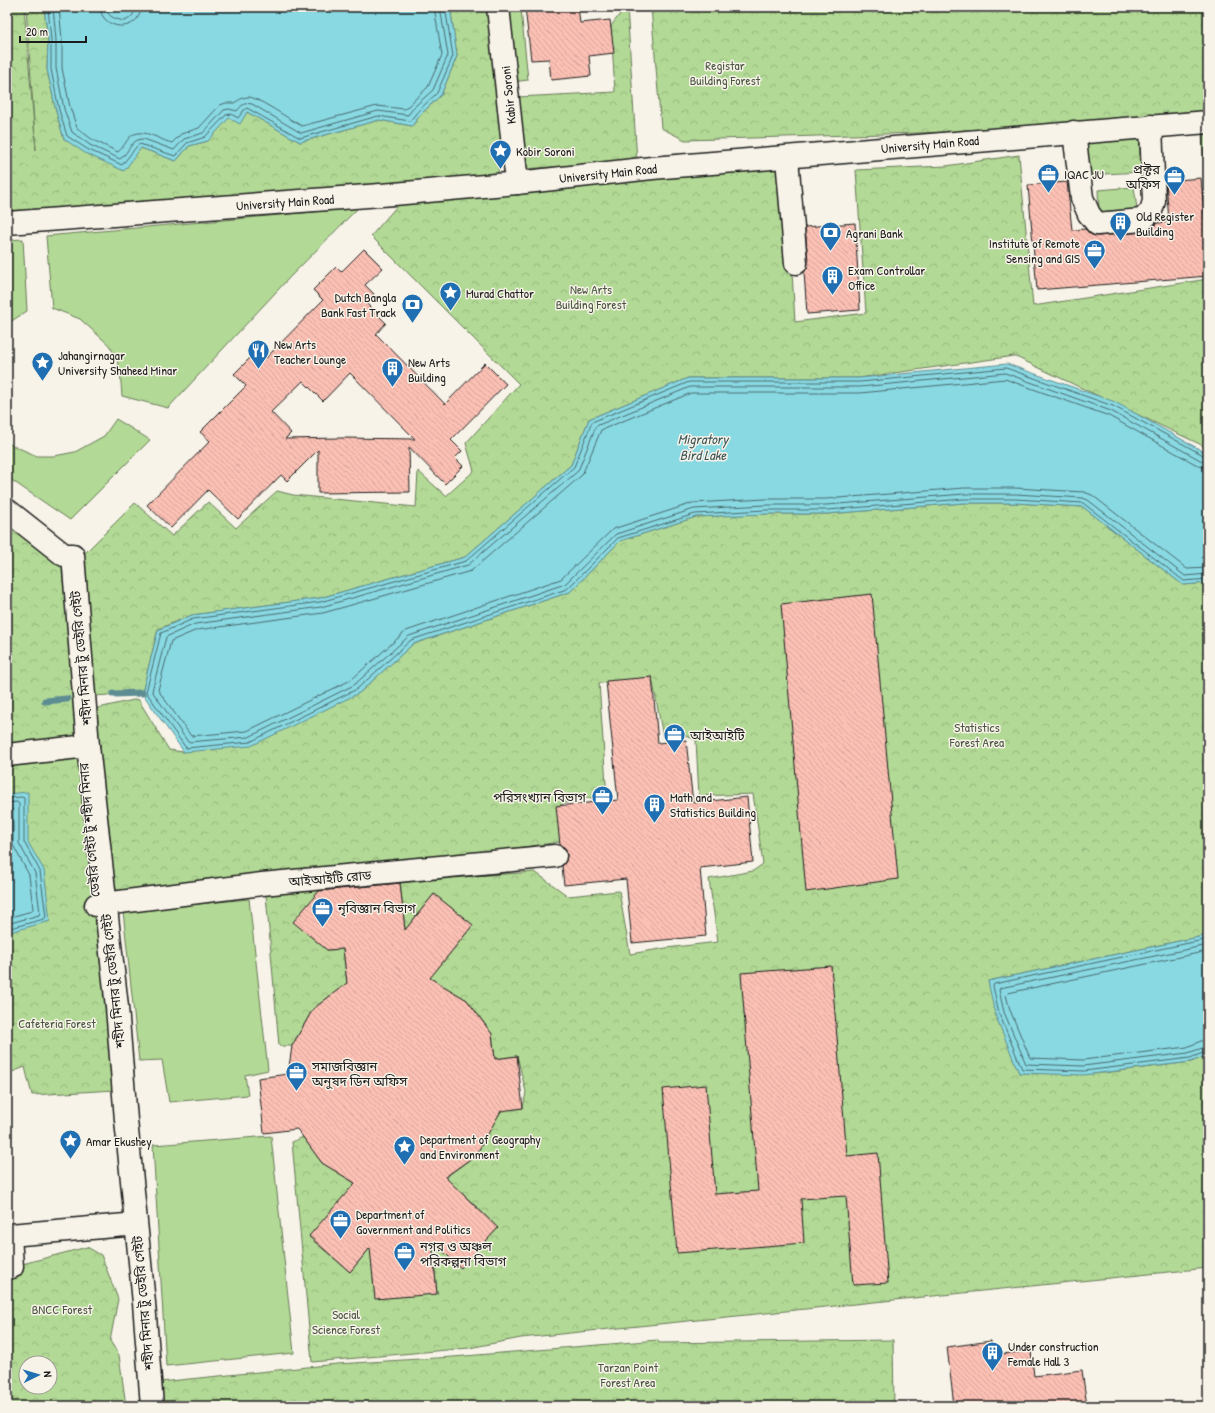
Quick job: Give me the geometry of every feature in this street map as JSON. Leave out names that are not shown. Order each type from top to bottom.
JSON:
[{"type":"street","name":"Kabir Soroni","points":[[498,7],[517,183]]},
{"type":"street","name":"University Main Road","points":[[7,223],[394,194],[517,183],[652,168],[1208,122]]},
{"type":"street","points":[[1074,132],[1082,198],[1089,214],[1097,224],[1142,220],[1151,211],[1154,201],[1151,126]]},
{"type":"street","points":[[787,158],[796,263]]},
{"type":"street","name":"শহীদ মিনার টু ডেইরি গেইট","points":[[7,510],[68,555],[101,905],[117,1008],[131,1226]]},
{"type":"street","points":[[7,755],[85,746]]},
{"type":"street","name":"আইআইটি রোড","points":[[101,905],[262,884],[555,856]]},
{"type":"street","name":"ডেইরি গেইট টু শহীদ মিনার","points":[[101,905],[118,1128],[131,1226]]},
{"type":"street","points":[[7,1268],[12,1267],[10,1235],[131,1226],[145,1383],[143,1406]]},
{"type":"street","name":"শহীদ মিনার টু ডেইরি গেইট","points":[[145,1383],[152,1406]]},
{"type":"green space","points":[[7,7],[24,7],[36,150],[26,7],[44,7],[48,40],[47,69],[64,139],[73,144],[141,148],[176,161],[189,146],[208,141],[229,117],[247,112],[300,142],[379,120],[412,126],[421,114],[441,95],[457,56],[449,7],[496,7],[508,98],[497,182],[7,223]]},
{"type":"green space","points":[[625,7],[627,7],[637,161],[524,169],[518,97],[615,92],[611,26]]},
{"type":"green space","name":"Registar Building Forest","points":[[651,7],[1208,7],[1208,121],[1151,126],[685,140],[661,128]]},
{"type":"green space","points":[[521,9],[528,80],[512,82],[504,11]]},
{"type":"green space","points":[[1202,133],[1208,133],[1208,211],[1207,205]]},
{"type":"green space","points":[[1139,134],[1141,172],[1085,175],[1083,136]]},
{"type":"green space","name":"New Arts Building Forest","points":[[1019,155],[1033,306],[1208,279],[1208,448],[1014,356],[859,378],[688,378],[589,419],[571,465],[465,557],[320,598],[192,615],[158,629],[142,693],[93,696],[81,557],[135,503],[172,536],[208,502],[236,528],[277,491],[293,495],[416,507],[418,471],[446,496],[474,471],[466,443],[519,384],[371,236],[403,199],[779,168],[784,257],[792,272],[795,322],[866,313],[856,170],[946,166]]},
{"type":"green space","points":[[1134,187],[1137,209],[1099,212],[1098,190]]},
{"type":"green space","points":[[358,208],[289,278],[168,408],[122,396],[120,371],[116,357],[109,345],[80,319],[52,308],[46,236]]},
{"type":"green space","points":[[23,239],[27,311],[7,324],[7,240]]},
{"type":"green space","points":[[116,419],[150,440],[70,520],[7,477],[7,443],[37,456],[54,456],[75,452],[104,436]]},
{"type":"green space","name":"Statistics Forest Area","points":[[964,503],[1015,503],[1083,507],[1183,585],[1208,583],[1208,935],[988,981],[1019,1073],[1103,1073],[1191,1062],[1208,1055],[1208,1268],[521,1338],[469,1348],[312,1362],[292,1142],[303,1137],[322,1163],[358,1185],[337,1204],[309,1237],[350,1272],[370,1248],[437,1293],[432,1241],[461,1268],[498,1228],[462,1193],[442,1180],[476,1155],[499,1110],[523,1108],[526,1092],[517,1056],[495,1059],[492,1034],[467,1000],[430,978],[406,943],[437,969],[473,925],[434,894],[405,930],[400,881],[535,872],[568,896],[619,891],[630,954],[718,942],[709,879],[753,871],[763,864],[753,794],[699,796],[696,740],[679,733],[663,737],[652,677],[599,683],[607,798],[579,798],[557,806],[560,842],[443,858],[116,894],[94,709],[138,699],[169,750],[184,752],[359,693],[413,644],[570,592],[620,541],[696,517],[755,514],[827,514]]},
{"type":"green space","name":"Cafeteria Forest","points":[[7,510],[64,555],[114,1090],[32,1095],[25,1067],[7,1074]]},
{"type":"green space","points":[[356,875],[360,908],[328,881],[294,922],[327,950],[343,949],[347,983],[313,1009],[292,1046],[279,1046],[265,883]]},
{"type":"green space","points":[[249,899],[268,1070],[245,1075],[248,1095],[169,1102],[162,1060],[139,1061],[123,911]]},
{"type":"green space","points":[[271,1136],[294,1353],[166,1366],[153,1145]]},
{"type":"green space","name":"BNCC Forest","points":[[87,1247],[101,1255],[118,1299],[110,1341],[119,1355],[126,1406],[7,1406],[7,1370],[14,1369],[8,1367],[7,1268]]},
{"type":"green space","name":"Tarzan Point Forest Area","points":[[658,1340],[659,1343],[893,1340],[894,1406],[152,1406],[150,1383],[337,1364],[453,1357]]},
{"type":"water","points":[[44,7],[111,7],[124,12],[127,7],[449,7],[457,56],[441,95],[421,114],[412,126],[379,120],[300,142],[247,112],[240,124],[229,118],[208,141],[189,146],[176,161],[141,148],[124,171],[85,153],[64,139],[47,69],[48,40]]},
{"type":"water","name":"Migratory Bird Lake","points":[[1007,364],[1115,402],[1208,454],[1208,583],[1183,585],[1083,507],[1015,503],[964,503],[827,514],[765,514],[696,517],[620,541],[570,592],[413,644],[359,693],[251,746],[184,752],[142,693],[158,630],[192,615],[320,598],[465,557],[571,465],[589,419],[688,378],[859,378]]},
{"type":"water","points":[[28,792],[28,842],[44,870],[50,921],[7,933],[7,794]]},
{"type":"water","points":[[1208,935],[1208,1055],[1191,1062],[1084,1075],[1019,1073],[995,1014],[988,981]]},
{"type":"building","points":[[525,7],[578,7],[580,23],[610,20],[614,53],[589,56],[591,76],[551,80],[549,59],[531,60]]},
{"type":"building","name":"Old Register Building","points":[[1201,178],[1208,257],[1208,276],[1037,290],[1028,185],[1067,182],[1072,230],[1085,229],[1092,235],[1098,236],[1143,232],[1151,229],[1157,223],[1169,222],[1166,181]]},
{"type":"building","name":"Agrani Bank","points":[[855,223],[860,310],[807,314],[804,272],[807,268],[808,262],[805,227]]},
{"type":"building","name":"New Arts Building","points":[[364,249],[383,268],[365,285],[374,294],[366,303],[386,323],[376,334],[445,404],[485,363],[506,384],[451,440],[462,451],[455,458],[463,466],[445,484],[409,447],[410,492],[318,493],[318,450],[287,481],[281,475],[238,519],[208,490],[171,528],[147,505],[210,441],[200,432],[246,386],[234,374],[258,350],[266,358],[323,300],[313,290],[336,267],[341,272]],"holes":[[[350,373],[415,439],[285,439],[291,433],[271,412],[303,381],[323,401]]]},
{"type":"building","points":[[872,594],[898,879],[806,892],[781,604]]},
{"type":"building","name":"Math and Statistics Building","points":[[652,677],[658,743],[686,740],[693,803],[747,797],[753,862],[700,868],[706,936],[632,943],[626,879],[564,885],[562,866],[566,861],[567,854],[565,848],[560,845],[556,806],[618,800],[606,681]]},
{"type":"building","points":[[400,883],[405,930],[434,894],[473,925],[430,978],[467,1000],[492,1034],[495,1059],[517,1056],[523,1108],[501,1111],[476,1155],[445,1177],[498,1228],[461,1268],[432,1241],[437,1294],[375,1299],[370,1248],[350,1272],[309,1236],[355,1183],[322,1163],[297,1129],[264,1133],[258,1078],[288,1074],[292,1046],[313,1009],[347,983],[343,949],[327,950],[293,922],[319,891]]},
{"type":"building","points":[[831,966],[847,1156],[878,1153],[888,1283],[853,1285],[846,1196],[801,1199],[804,1243],[677,1253],[663,1089],[706,1085],[715,1194],[758,1191],[741,973]]},
{"type":"building","name":"Under construction Female Hall 3","points":[[991,1341],[993,1355],[1031,1351],[1034,1376],[1082,1370],[1087,1406],[954,1406],[947,1347]]},
{"type":"waterway","points":[[113,694],[142,693]]},
{"type":"waterway","points":[[45,701],[67,699]]},
{"type":"place","name":"Kobir Soroni","points":[[501,170]]},
{"type":"place","name":"IQAC JU","points":[[1049,194]]},
{"type":"place","name":"প্রক্টর অফিস","points":[[1175,196]]},
{"type":"place","name":"Old Register Building","points":[[1120,242]]},
{"type":"place","name":"Agrani Bank","points":[[830,252]]},
{"type":"place","name":"Institute of Remote Sensing and GIS","points":[[1095,270]]},
{"type":"place","name":"Exam Controllar Office","points":[[833,296]]},
{"type":"place","name":"Murad Chattor","points":[[450,312]]},
{"type":"place","name":"Dutch Bangla Bank Fast Track","points":[[412,324]]},
{"type":"place","name":"New Arts Teacher Lounge","points":[[259,370]]},
{"type":"place","name":"Jahangirnagar University Shaheed Minar","points":[[42,382]]},
{"type":"place","name":"New Arts Building","points":[[393,388]]},
{"type":"place","name":"আইআইটি","points":[[675,754]]},
{"type":"place","name":"পরিসংখ্যান বিভাগ","points":[[602,816]]},
{"type":"place","name":"Math and Statistics Building","points":[[654,824]]},
{"type":"place","name":"নৃবিজ্ঞান বিভাগ","points":[[322,928]]},
{"type":"place","name":"সমাজবিজ্ঞান অনুষদ ডিন অফিস","points":[[297,1092]]},
{"type":"place","name":"Amar Ekushey","points":[[71,1160]]},
{"type":"place","name":"Department of Geography and Environment","points":[[404,1166]]},
{"type":"place","name":"Department of Government and Politics","points":[[340,1240]]},
{"type":"place","name":"নগর ও অঞ্চল পরিকল্পনা বিভাগ","points":[[404,1272]]},
{"type":"place","name":"Under construction Female Hall 3","points":[[992,1372]]},
{"type":"park label","name":"Social Science Forest","points":[[346,1322]]}]
